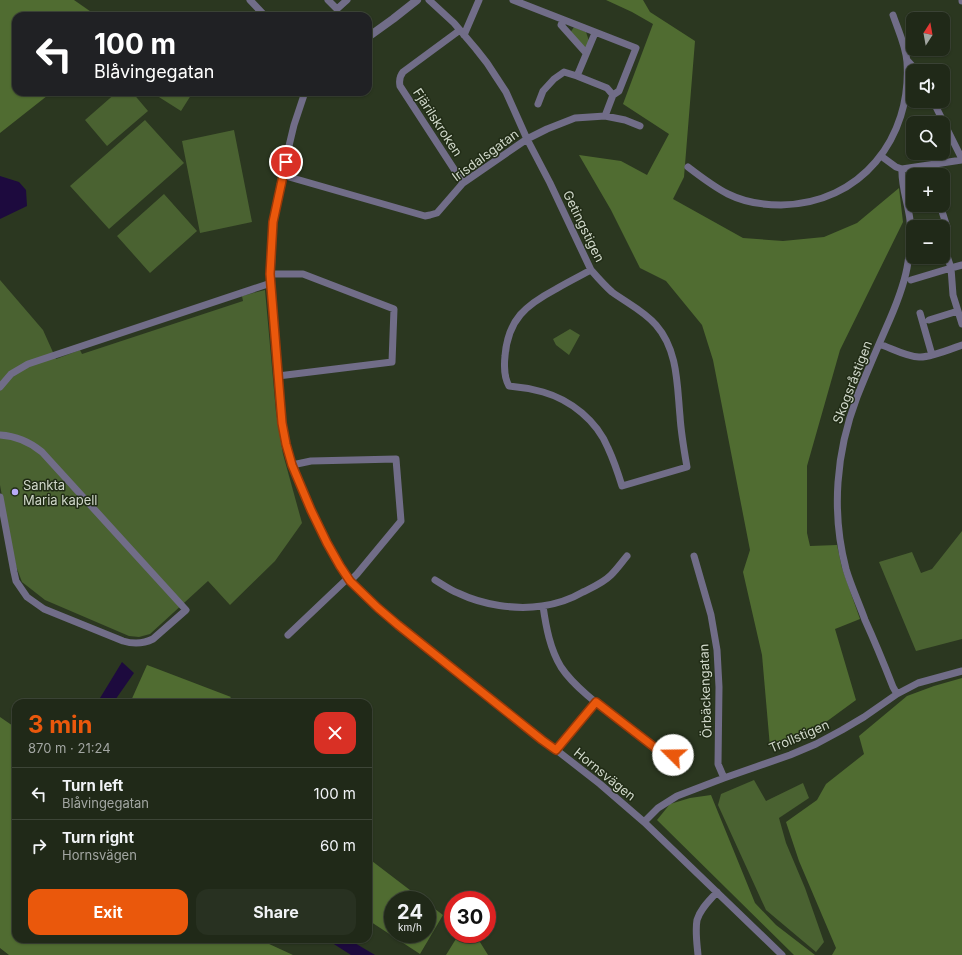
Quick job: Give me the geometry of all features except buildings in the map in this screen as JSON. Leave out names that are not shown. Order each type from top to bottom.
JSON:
[{"type":"street","points":[[250,0],[261,12]]},
{"type":"street","points":[[328,0],[337,9],[347,0]]},
{"type":"street","points":[[372,34],[393,20],[417,0]]},
{"type":"street","name":"Getingstigen","points":[[429,0],[454,23],[487,63],[506,92],[527,139],[550,183],[591,270],[613,292],[646,315],[657,326],[670,349],[676,373],[682,435],[687,467],[622,486],[602,435],[584,415],[559,399],[544,392],[528,388],[509,386],[507,381],[505,359],[506,347],[514,323],[521,313],[543,296],[591,270]]},
{"type":"street","points":[[462,33],[479,0]]},
{"type":"street","points":[[513,0],[636,48],[619,91],[613,96],[605,116]]},
{"type":"street","points":[[688,167],[710,184],[728,194],[760,203],[790,204],[821,199],[835,193],[859,178],[870,169],[881,156],[896,130],[904,105],[907,60],[903,43],[893,16]]},
{"type":"street","points":[[563,20],[561,25],[586,53]]},
{"type":"street","name":"Fjärilskroken","points":[[462,33],[403,72],[399,81],[400,86],[463,183]]},
{"type":"street","points":[[577,76],[595,33]]},
{"type":"street","points":[[907,60],[911,64]]},
{"type":"street","points":[[538,104],[543,91],[554,79],[564,72],[607,88],[613,96]]},
{"type":"street","name":"Hornsvägen","points":[[304,96],[294,125],[273,222],[270,274],[282,423],[286,444],[292,465],[327,543],[349,579],[378,608],[412,637],[600,784],[644,822],[782,955]]},
{"type":"street","points":[[881,156],[896,167],[902,169],[962,160],[937,108]]},
{"type":"street","name":"Irisdalsgatan","points":[[282,175],[425,216],[437,213],[463,183],[527,139],[548,129],[575,118],[605,116],[625,120],[640,126]]},
{"type":"street","name":"Skogsråstigen","points":[[897,694],[852,587],[846,569],[842,548],[837,488],[838,470],[850,414],[898,301],[907,270],[910,220],[902,182],[902,169]]},
{"type":"street","points":[[950,264],[953,295],[962,324]]},
{"type":"street","points":[[911,280],[962,265]]},
{"type":"street","points":[[270,274],[303,274],[394,309],[392,362],[278,376]]},
{"type":"street","points":[[0,387],[11,374],[28,364],[271,283]]},
{"type":"street","points":[[929,320],[958,311]]},
{"type":"street","points":[[920,313],[932,355]]},
{"type":"street","points":[[879,344],[910,356],[918,357],[925,357],[962,345]]},
{"type":"street","points":[[0,435],[22,440],[36,447],[42,452],[186,610],[153,639],[130,643],[44,609],[27,597],[16,582],[0,497]]},
{"type":"street","points":[[288,635],[349,579],[357,574],[401,521],[396,459],[311,461],[292,465]]},
{"type":"street","points":[[435,580],[458,593],[472,599],[488,603],[518,607],[543,606],[573,597],[602,582],[612,575],[627,556]]},
{"type":"street","name":"Örbäckengatan","points":[[694,556],[711,615],[717,650],[719,687],[718,764],[724,778]]},
{"type":"street","points":[[543,606],[545,623],[555,656],[571,679],[596,702],[658,750],[673,755]]},
{"type":"street","name":"Trollstigen","points":[[644,822],[658,808],[668,801],[724,778],[790,755],[816,744],[847,727],[897,694],[918,683],[962,671]]},
{"type":"street","points":[[556,750],[596,702]]},
{"type":"street","points":[[698,955],[697,922],[699,915],[717,892]]},
{"type":"green space","points":[[0,0],[74,0],[91,12],[12,12],[12,96],[47,96],[0,133]]},
{"type":"green space","points":[[606,0],[643,0],[650,12],[695,41],[684,177],[673,199],[743,238],[783,241],[824,237],[857,223],[899,188],[903,222],[840,350],[807,466],[807,533],[810,546],[837,545],[842,568],[860,619],[835,629],[856,700],[815,730],[770,747],[762,655],[743,572],[750,550],[713,360],[702,325],[666,281],[640,268],[611,210],[579,155],[621,161],[647,175],[669,134],[623,104],[653,24]]},
{"type":"green space","points":[[574,27],[586,32],[589,41],[586,49],[570,33]]},
{"type":"green space","points":[[112,96],[135,96],[148,111],[107,146],[85,120]]},
{"type":"green space","points":[[157,96],[190,96],[181,111]]},
{"type":"green space","points":[[145,120],[184,163],[109,229],[70,186]]},
{"type":"green space","points":[[234,130],[252,222],[200,233],[182,141]]},
{"type":"green space","points":[[164,194],[197,231],[150,273],[117,236]]},
{"type":"green space","points":[[0,280],[43,330],[56,359],[80,350],[82,354],[243,301],[242,296],[265,290],[276,412],[283,454],[302,523],[275,561],[230,605],[208,581],[150,634],[139,637],[129,636],[45,600],[22,582],[16,566],[0,485]]},
{"type":"green space","points":[[570,329],[580,335],[569,355],[556,345],[553,339]]},
{"type":"green space","points":[[962,531],[962,639],[916,651],[879,562],[912,552],[921,573],[932,569]]},
{"type":"green space","points":[[147,665],[231,697],[229,699],[132,699]]},
{"type":"green space","points":[[962,678],[962,955],[832,955],[836,948],[799,861],[786,822],[817,800],[826,784],[864,754],[859,736],[907,696]]},
{"type":"green space","points":[[0,717],[12,725],[12,943],[267,943],[293,955],[9,955],[0,948]]},
{"type":"green space","points":[[754,780],[766,801],[803,783],[809,798],[779,818],[786,843],[805,888],[824,942],[816,952],[766,910],[718,805],[721,794]]},
{"type":"green space","points":[[711,795],[755,903],[776,925],[815,955],[794,955],[657,820],[670,804],[690,798]]},
{"type":"green space","points":[[372,861],[411,891],[384,891],[384,930],[372,923]]},
{"type":"green space","points":[[436,910],[443,915],[436,927]]},
{"type":"green space","points":[[403,943],[426,943],[420,954]]},
{"type":"green space","points":[[453,943],[481,943],[488,955],[446,955]]},
{"type":"shaded area","points":[[0,176],[19,182],[26,190],[27,206],[0,219]]},
{"type":"shaded area","points":[[122,662],[134,673],[116,699],[99,699]]},
{"type":"shaded area","points":[[332,943],[355,943],[375,955],[351,955]]},
{"type":"place","name":"Sankta Maria kapell","points":[[15,492]]},
{"type":"route","points":[[286,162],[273,222],[270,274],[282,423],[292,465],[311,510],[340,566],[350,581],[378,608],[418,642],[556,750],[596,702],[658,750],[673,755]]}]
